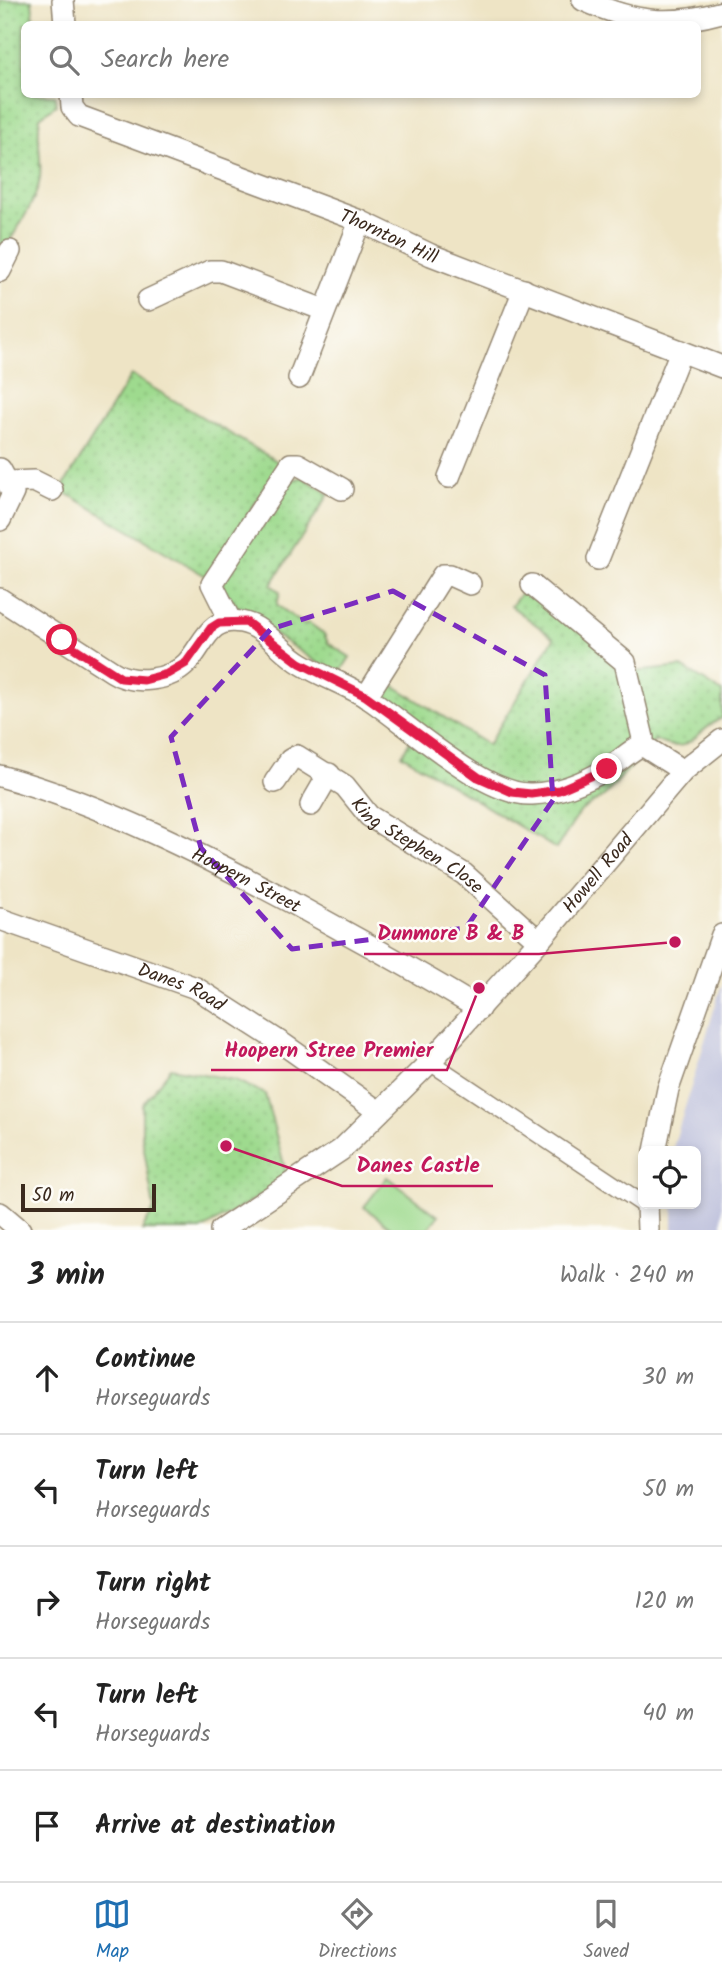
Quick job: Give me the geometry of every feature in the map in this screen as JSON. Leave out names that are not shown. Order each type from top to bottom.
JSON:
[{"type":"street","points":[[583,0],[649,21]]},
{"type":"street","points":[[667,21],[696,19],[722,12]]},
{"type":"street","name":"Thornton Hill","points":[[71,98],[72,107],[79,116],[360,221],[431,255],[722,367]]},
{"type":"street","points":[[299,377],[360,221]]},
{"type":"street","points":[[0,271],[10,251]]},
{"type":"street","points":[[148,300],[203,274],[221,271],[324,310]]},
{"type":"street","points":[[449,477],[524,290]]},
{"type":"street","points":[[598,559],[681,351]]},
{"type":"street","points":[[230,620],[212,584],[291,464],[298,464],[342,489]]},
{"type":"street","points":[[5,476],[34,481],[52,490]]},
{"type":"street","points":[[0,520],[13,493],[5,476]]},
{"type":"street","points":[[366,696],[443,575],[450,575],[471,584]]},
{"type":"street","points":[[0,599],[113,673],[129,680],[153,678],[178,669],[186,663],[211,628],[230,620],[246,622],[300,663],[366,696],[478,777],[512,792],[531,794],[559,790],[607,769],[642,745],[643,738],[625,662],[532,584]]},
{"type":"street","name":"Howell Road","points":[[221,1230],[341,1150],[479,1009],[683,771],[722,740]]},
{"type":"street","points":[[642,745],[683,771]]},
{"type":"street","name":"King Stephen Close","points":[[275,782],[290,760],[297,756],[329,774],[353,794],[369,816],[464,874],[539,941]]},
{"type":"street","points":[[311,805],[329,774]]},
{"type":"street","name":"Hoopern Street","points":[[0,776],[90,807],[195,851],[409,965],[479,1009]]},
{"type":"street","name":"Danes Road","points":[[0,919],[196,988],[263,1030],[379,1112]]},
{"type":"street","points":[[656,1146],[668,1089],[722,935]]},
{"type":"street","points":[[430,1062],[638,1200]]},
{"type":"street","points":[[646,1209],[648,1230]]},
{"type":"street","points":[[0,1213],[20,1230]]},
{"type":"highlighted area","points":[[393,591],[545,675],[553,800],[466,928],[292,949],[201,848],[171,737],[271,629]]},
{"type":"shaded area","points":[[722,983],[722,1230],[673,1230],[673,1209],[701,1209],[701,1146],[673,1146]]},
{"type":"green space","points":[[0,0],[32,0],[34,21],[21,21],[21,98],[55,98],[56,105],[40,117],[38,188],[29,209],[0,258]]},
{"type":"green space","points":[[131,375],[280,463],[209,578],[61,490]]},
{"type":"green space","points":[[302,477],[329,494],[271,585],[280,592],[277,605],[303,624],[309,623],[324,634],[328,643],[350,657],[338,676],[245,615],[223,591],[223,576],[288,481]]},
{"type":"green space","points":[[527,586],[633,672],[682,667],[722,692],[722,718],[684,745],[667,745],[655,740],[605,795],[581,811],[556,849],[402,755],[417,729],[384,706],[382,694],[390,683],[488,745],[554,638],[511,606]]},
{"type":"green space","points":[[171,1068],[235,1080],[265,1094],[288,1180],[201,1230],[142,1230],[154,1209],[142,1137],[142,1105]]},
{"type":"green space","points":[[387,1177],[438,1216],[427,1230],[394,1230],[364,1207]]},
{"type":"place","name":"Dunmore B & B","points":[[675,942]]},
{"type":"place","name":"Hoopern Stree Premier","points":[[479,988]]},
{"type":"place","name":"Danes Castle","points":[[226,1146]]},
{"type":"route","points":[[62,640],[121,678],[144,680],[167,674],[186,663],[211,628],[219,623],[230,620],[246,622],[300,663],[366,696],[478,777],[512,792],[531,794],[559,790],[607,769]]}]
